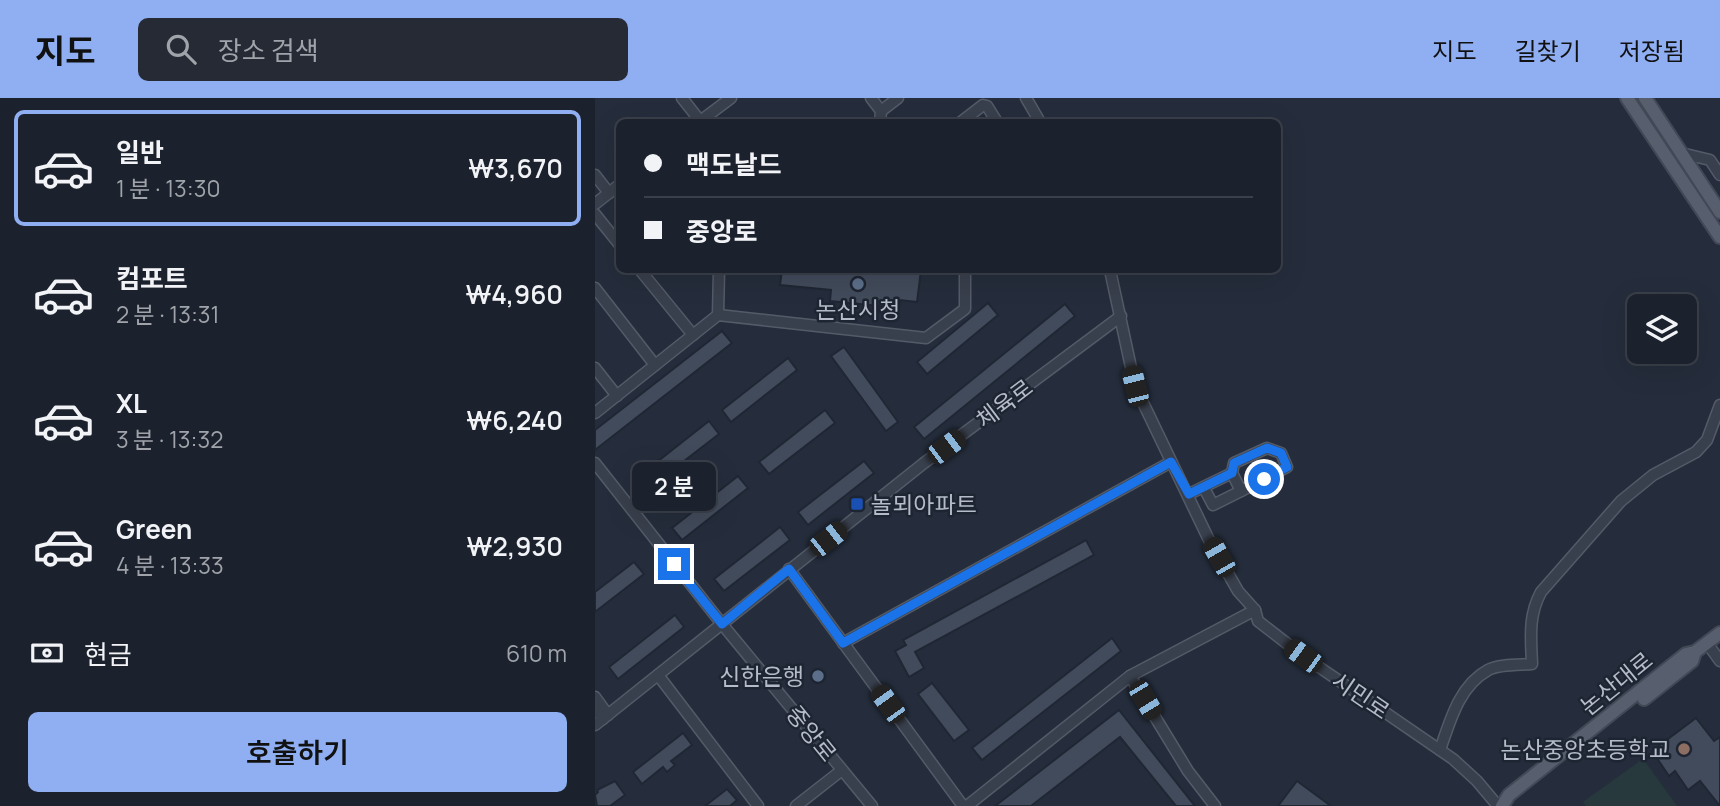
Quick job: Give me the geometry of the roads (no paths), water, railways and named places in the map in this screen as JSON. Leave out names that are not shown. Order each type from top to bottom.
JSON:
[{"type":"main road","points":[[1627,98],[1720,237]]},
{"type":"main road","points":[[1645,98],[1720,212]]},
{"type":"main road","name":"논산대로","points":[[1501,806],[1692,661],[1695,652],[1720,633]]},
{"type":"street","points":[[682,98],[698,119]]},
{"type":"street","points":[[704,119],[731,98]]},
{"type":"street","points":[[871,98],[881,111],[880,119]]},
{"type":"street","points":[[881,111],[898,98]]},
{"type":"street","points":[[1026,98],[1038,119]]},
{"type":"street","points":[[965,119],[983,105],[987,106],[995,119]]},
{"type":"street","points":[[1681,153],[1710,160],[1720,175]]},
{"type":"street","points":[[595,175],[609,193]]},
{"type":"street","points":[[595,204],[616,187]]},
{"type":"street","points":[[595,214],[616,240]]},
{"type":"street","points":[[646,273],[693,335]]},
{"type":"street","points":[[719,273],[719,315]]},
{"type":"street","points":[[595,413],[719,315],[926,338],[965,309],[965,273]]},
{"type":"street","name":"시민로","points":[[1111,273],[1135,386],[1209,540],[1232,580],[1255,610],[1258,621],[1440,750],[1477,781],[1501,806]]},
{"type":"street","points":[[595,288],[655,365]]},
{"type":"street","name":"체육로","points":[[602,719],[924,463],[1121,316]]},
{"type":"street","points":[[595,368],[617,396]]},
{"type":"street","points":[[1440,750],[1456,704],[1470,686],[1489,669],[1532,664],[1530,628],[1534,606],[1541,592],[1621,501],[1653,474],[1696,452],[1707,440],[1720,405]]},
{"type":"street","points":[[1204,488],[1213,505],[1241,491],[1287,467],[1281,453],[1267,448],[1234,463],[1232,473],[1241,491]]},
{"type":"street","points":[[843,643],[1171,462]]},
{"type":"street","name":"중앙로","points":[[595,463],[722,624],[872,806]]},
{"type":"street","points":[[1189,494],[1232,473]]},
{"type":"street","points":[[789,569],[965,806],[1131,676],[1255,610]]},
{"type":"street","points":[[1707,643],[1720,661]]},
{"type":"street","points":[[658,675],[758,806]]},
{"type":"street","points":[[1131,676],[1188,771],[1215,806]]},
{"type":"street","points":[[595,697],[602,719]]},
{"type":"street","points":[[595,709],[602,719]]},
{"type":"street","points":[[796,806],[842,770]]},
{"type":"place","name":"논산시청","points":[[858,284]]},
{"type":"place","name":"놀뫼아파트","points":[[857,504]]},
{"type":"place","name":"신한은행","points":[[818,676]]},
{"type":"place","name":"논산중앙초등학교","points":[[1684,749]]}]
